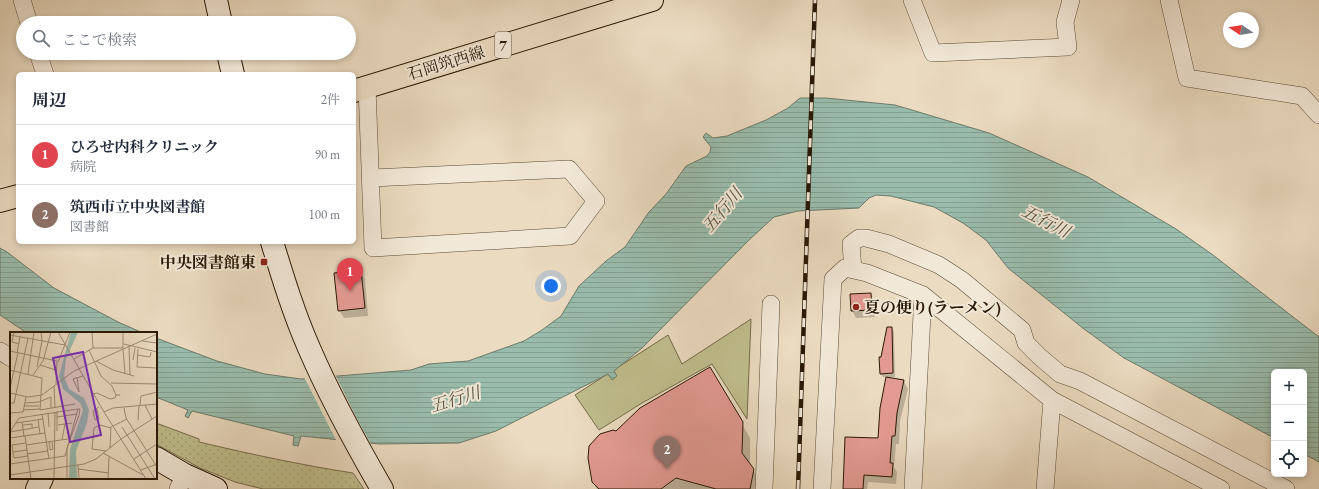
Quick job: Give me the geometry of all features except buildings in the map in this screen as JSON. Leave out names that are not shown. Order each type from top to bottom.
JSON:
[{"type":"main road","name":"石岡筑西線","points":[[360,89],[652,0]]},
{"type":"main road","points":[[0,201],[16,197]]},
{"type":"street","points":[[22,0],[27,16]]},
{"type":"street","points":[[216,0],[219,16]]},
{"type":"street","points":[[912,0],[933,53],[1068,47],[1065,22],[1071,0]]},
{"type":"street","points":[[1169,0],[1186,78],[1302,96],[1319,115]]},
{"type":"street","points":[[40,60],[44,72]]},
{"type":"street","points":[[230,60],[233,72]]},
{"type":"street","points":[[360,89],[371,178],[373,248],[570,236],[596,201],[569,168],[371,178]]},
{"type":"street","points":[[853,270],[851,244],[859,238],[866,238],[888,244],[939,265],[962,280],[1022,330],[1026,343],[1058,372],[1080,381],[1286,489]]},
{"type":"street","points":[[273,244],[282,276],[310,350],[333,399],[378,482]]},
{"type":"street","points":[[822,489],[833,279],[845,268],[867,273],[923,295],[1047,396],[1221,489]]},
{"type":"street","points":[[913,489],[923,295]]},
{"type":"street","points":[[764,489],[771,304]]},
{"type":"street","points":[[0,351],[10,357]]},
{"type":"street","points":[[1045,489],[1047,396],[1058,372]]},
{"type":"street","points":[[157,459],[182,482],[216,489]]},
{"type":"street","points":[[37,489],[42,479]]},
{"type":"shaded area","points":[[751,319],[747,419],[712,364],[642,403],[599,430],[575,395],[668,335],[682,364]]},
{"type":"shaded area","points":[[157,423],[199,439],[199,442],[276,459],[353,473],[364,489],[263,489],[235,482],[200,468],[157,445]]},
{"type":"water","name":"五行川","points":[[800,98],[826,98],[895,105],[989,133],[1088,177],[1176,229],[1213,255],[1319,337],[1319,462],[1307,456],[1307,369],[1271,369],[1271,436],[1124,358],[1084,329],[1008,268],[986,240],[963,223],[934,207],[891,196],[876,195],[869,198],[859,208],[798,211],[774,217],[749,240],[642,348],[614,371],[617,376],[612,380],[608,374],[496,431],[459,443],[379,444],[301,436],[298,446],[293,445],[294,436],[192,411],[188,418],[185,416],[188,410],[157,397],[157,338],[217,361],[265,374],[301,379],[411,370],[429,364],[468,361],[524,341],[561,316],[579,286],[606,261],[625,247],[649,212],[666,194],[686,166],[707,156],[711,147],[703,137],[706,133],[713,138],[727,136],[766,120],[788,108]]},
{"type":"water","points":[[0,248],[54,288],[118,322],[141,332],[26,332],[0,315]]},
{"type":"pier","points":[[335,374],[372,446],[337,442],[304,377]]},
{"type":"railway","points":[[798,489],[815,0]]},
{"type":"place","name":"中央図書館東","points":[[264,262]]},
{"type":"place","name":"ひろせ内科クリニック","points":[[350,291]]},
{"type":"place","name":"夏の便り(ラーメン)","points":[[856,307]]},
{"type":"place","name":"筑西市立中央図書館","points":[[667,469]]}]
